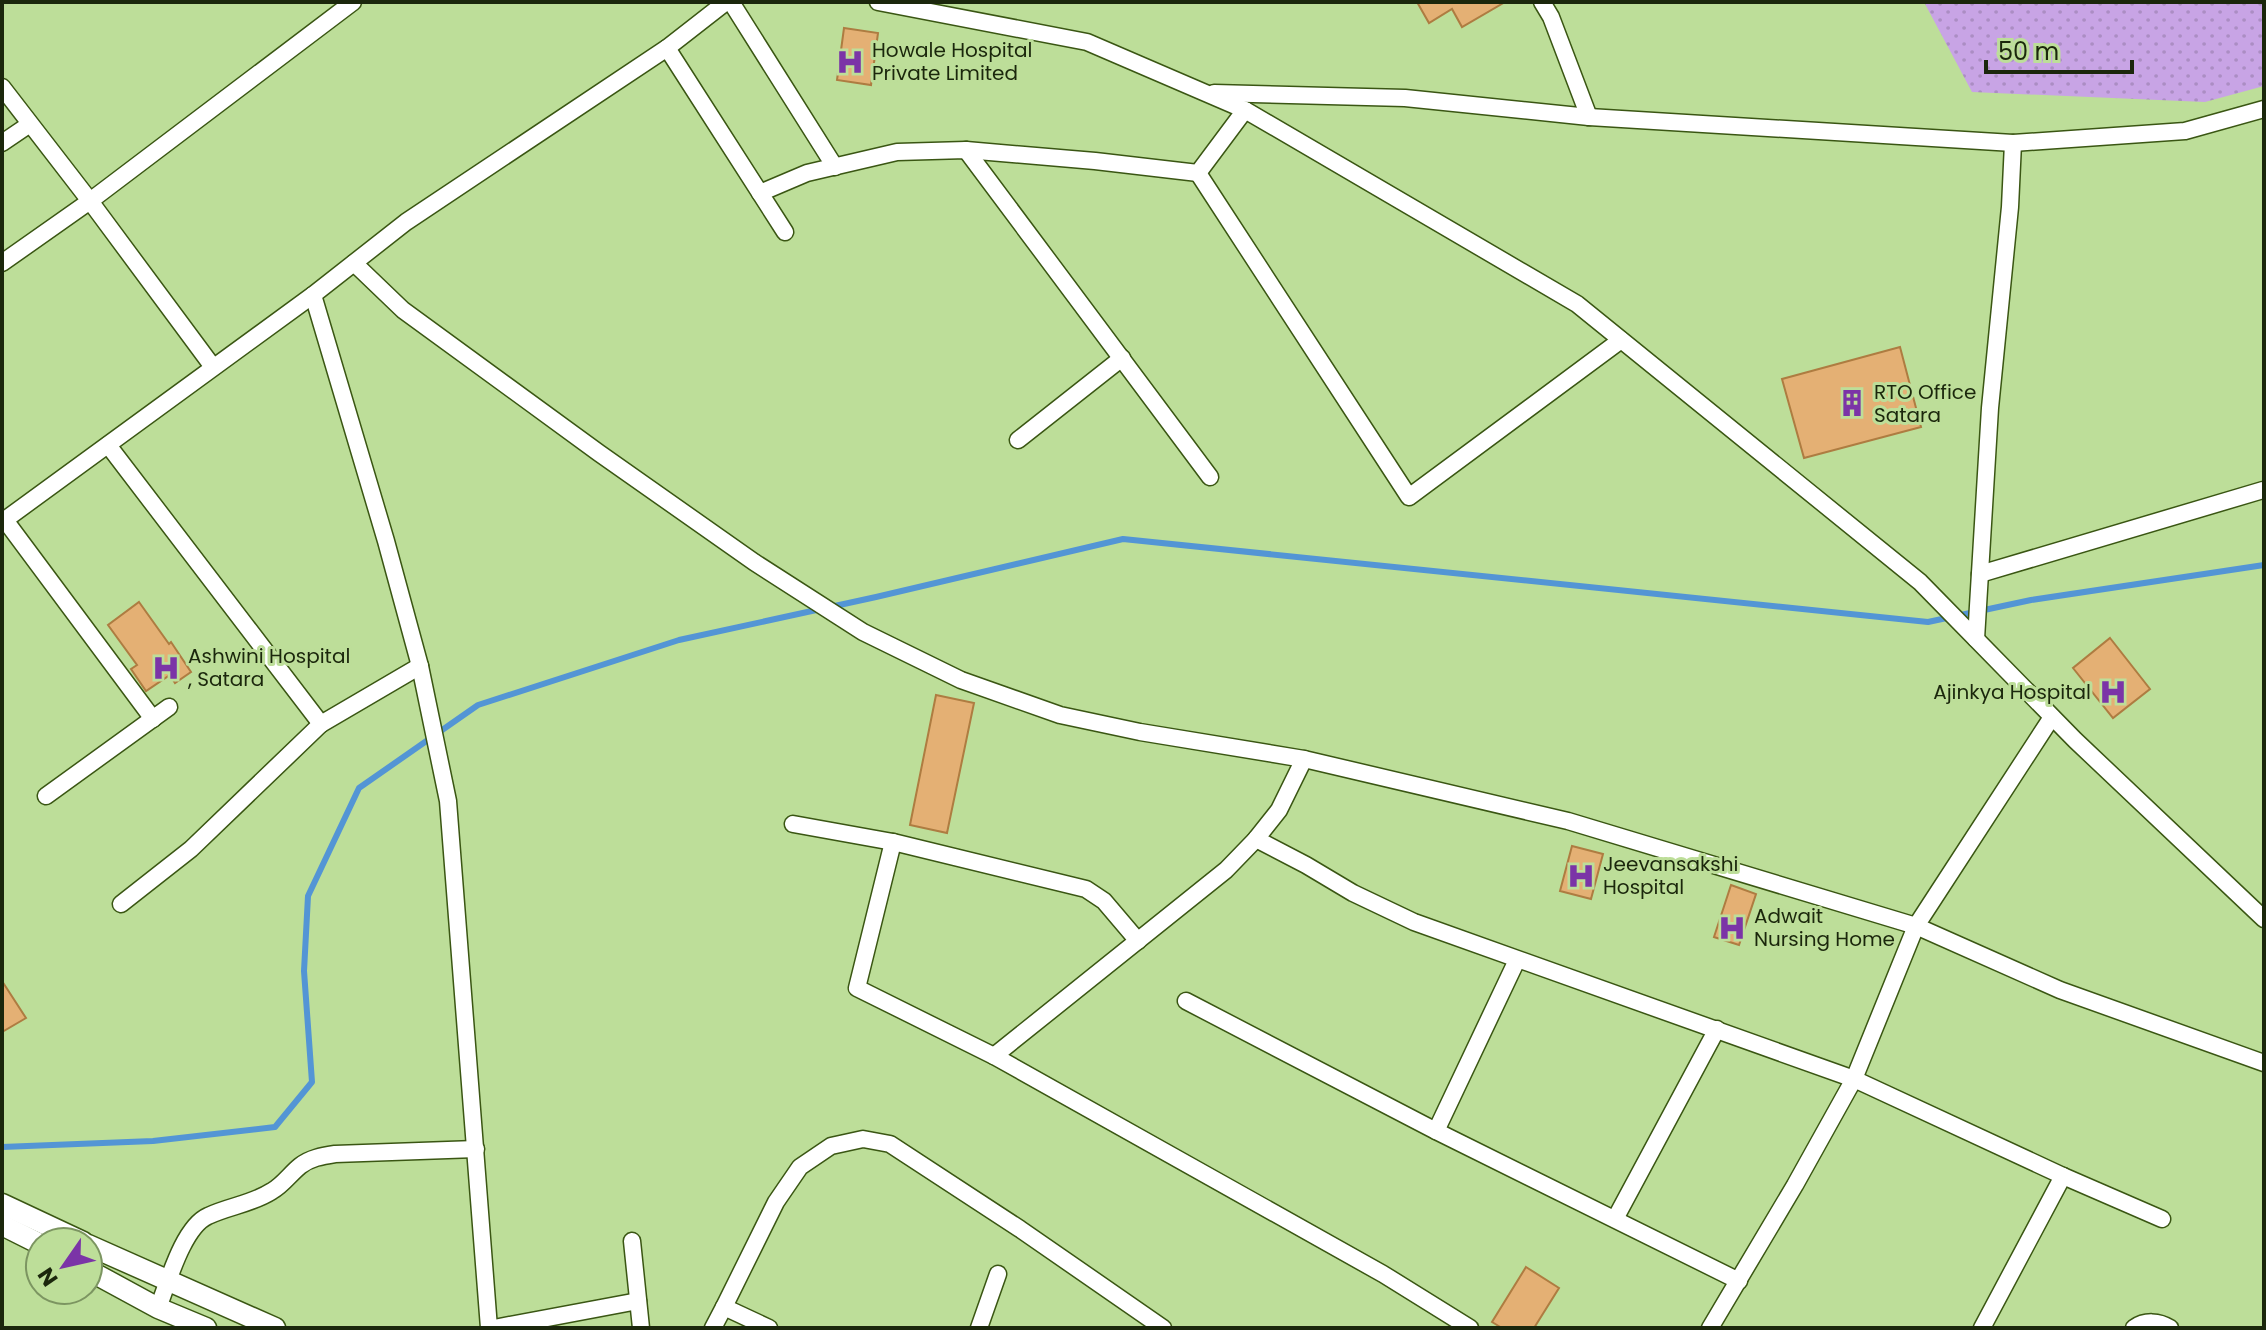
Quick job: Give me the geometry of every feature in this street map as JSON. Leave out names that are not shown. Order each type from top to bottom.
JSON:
[{"type":"street","points":[[2,263],[90,201],[353,2]]},
{"type":"street","points":[[153,719],[4,521],[313,295],[406,222],[667,48],[729,2],[835,167]]},
{"type":"street","points":[[878,2],[1087,42],[1245,110],[1577,304],[1920,582],[2052,717],[2264,919]]},
{"type":"street","points":[[1542,2],[1551,17],[1589,117]]},
{"type":"street","points":[[667,48],[785,232]]},
{"type":"street","points":[[2,87],[213,367]]},
{"type":"street","points":[[1205,93],[1405,98],[1589,117],[2013,143],[2185,131],[2264,109]]},
{"type":"street","points":[[1198,173],[1245,110]]},
{"type":"street","points":[[2,143],[30,124]]},
{"type":"street","points":[[1976,639],[1990,408],[2010,207],[2013,143]]},
{"type":"street","points":[[760,193],[807,173],[897,152],[966,150],[1198,173]]},
{"type":"street","points":[[966,150],[1210,477]]},
{"type":"street","points":[[1198,173],[1409,497],[1621,340]]},
{"type":"street","points":[[354,263],[403,310],[754,562],[863,632],[961,680],[1060,715],[1140,732],[1304,759],[1568,821],[1916,926],[2060,990],[2264,1063]]},
{"type":"street","points":[[313,295],[420,666],[448,801],[491,1328],[638,1301]]},
{"type":"street","points":[[1018,440],[1122,358]]},
{"type":"street","points":[[108,445],[321,724]]},
{"type":"street","points":[[1980,574],[2263,490]]},
{"type":"street","points":[[121,904],[191,849],[321,724],[420,666]]},
{"type":"street","points":[[46,796],[169,707]]},
{"type":"street","points":[[1710,1328],[1854,1079],[1916,926],[2052,717]]},
{"type":"street","points":[[994,1056],[1226,870],[1279,810],[1304,759]]},
{"type":"street","points":[[793,824],[893,842],[1086,889],[1104,901],[1138,941]]},
{"type":"street","points":[[1256,839],[1353,893],[1414,922],[1854,1079],[2162,1219]]},
{"type":"street","points":[[893,842],[857,988],[994,1056],[1383,1274],[1470,1328]]},
{"type":"street","points":[[1436,1131],[1517,960]]},
{"type":"street","points":[[1186,1001],[1436,1131],[1739,1281]]},
{"type":"street","points":[[1615,1219],[1717,1029]]},
{"type":"street","points":[[713,1328],[776,1202],[800,1167],[831,1146],[863,1139],[890,1144],[1163,1328]]},
{"type":"street","points":[[158,1308],[196,1224],[220,1211],[258,1200],[317,1157],[476,1149]]},
{"type":"street","points":[[1982,1328],[2063,1176]]},
{"type":"street","points":[[2,1204],[49,1226]]},
{"type":"street","points":[[2,1225],[24,1236]]},
{"type":"street","points":[[632,1241],[641,1328]]},
{"type":"street","points":[[104,1252],[275,1328]]},
{"type":"street","points":[[979,1328],[998,1274]]},
{"type":"street","points":[[104,1279],[158,1308],[206,1328]]},
{"type":"street","points":[[724,1307],[769,1328]]},
{"type":"street","points":[[2134,1328],[2152,1322],[2170,1328]]},
{"type":"shaded area","points":[[1924,2],[2264,2],[2264,86],[2205,102],[1972,92]]},
{"type":"building","points":[[1417,2],[1505,2],[1462,27],[1452,9],[1429,23]]},
{"type":"building","points":[[844,28],[878,33],[871,85],[837,80]]},
{"type":"building","name":"RTO Office Satara","points":[[1900,347],[1921,427],[1804,458],[1782,379]]},
{"type":"building","points":[[139,602],[191,672],[175,683],[170,675],[146,691],[131,669],[137,665],[108,625]]},
{"type":"building","points":[[2110,638],[2150,689],[2113,718],[2073,668]]},
{"type":"building","points":[[936,695],[974,703],[947,833],[910,825]]},
{"type":"building","points":[[1572,846],[1603,854],[1591,899],[1560,891]]},
{"type":"building","points":[[1731,885],[1756,894],[1739,945],[1714,937]]},
{"type":"building","points":[[2,981],[26,1018],[2,1032]]},
{"type":"building","points":[[1526,1267],[1559,1288],[1534,1328],[1502,1328],[1492,1322]]},
{"type":"waterway","points":[[2,1147],[153,1141],[275,1127],[312,1082],[304,971],[308,896],[359,788],[478,705],[679,640],[1123,539],[1928,622],[2031,600],[2264,565]]},
{"type":"place","name":"Howale Hospital Private Limited","points":[[850,62]]},
{"type":"place","name":"RTO Office Satara","points":[[1852,403]]},
{"type":"place","name":"Ashwini Hospital , Satara","points":[[166,668]]},
{"type":"place","name":"Ajinkya Hospital","points":[[2113,692]]},
{"type":"place","name":"Jeevansakshi Hospital","points":[[1581,876]]},
{"type":"place","name":"Adwait Nursing Home","points":[[1732,928]]}]
